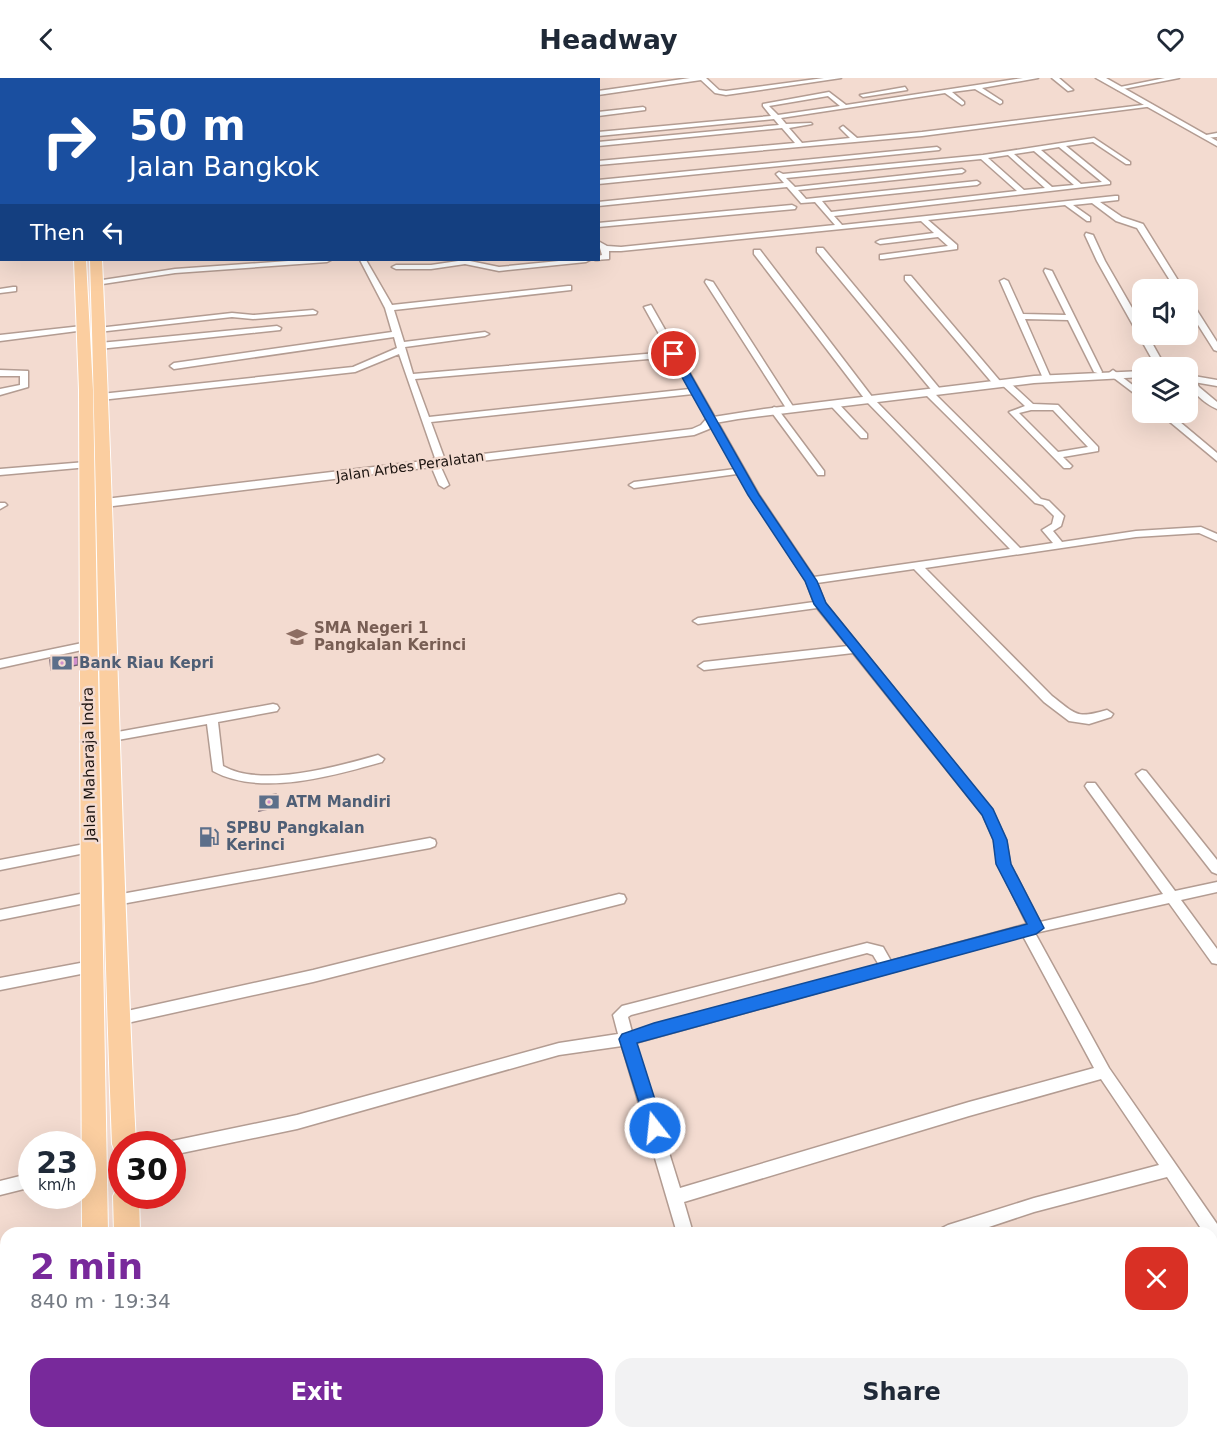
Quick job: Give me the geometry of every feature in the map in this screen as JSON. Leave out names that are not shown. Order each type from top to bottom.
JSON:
[{"type":"highway","name":"Jalan Maharaja Indra","points":[[80,261],[101,397],[92,455],[105,503],[117,990],[123,1131]]},
{"type":"highway","name":"Jalan Maharaja Indra","points":[[89,1131],[91,967],[87,646],[96,261]]},
{"type":"highway","points":[[91,994],[117,990]]},
{"type":"highway","name":"Jalan Maharaja Indra","points":[[92,1209],[93,1227]]},
{"type":"highway","points":[[126,1209],[127,1227]]},
{"type":"street","points":[[600,93],[702,78],[717,92],[726,93],[838,78]]},
{"type":"street","points":[[600,134],[776,117],[947,92],[1013,79],[1035,78]]},
{"type":"street","points":[[1055,78],[1070,90]]},
{"type":"street","points":[[1101,78],[1217,144]]},
{"type":"street","points":[[1118,88],[1176,78]]},
{"type":"street","points":[[897,82],[915,97]]},
{"type":"street","points":[[975,87],[1000,102]]},
{"type":"street","points":[[863,95],[905,89]]},
{"type":"street","points":[[947,92],[962,103]]},
{"type":"street","points":[[801,146],[765,105],[827,94],[832,95],[844,106]]},
{"type":"street","points":[[600,163],[922,134],[1151,106]]},
{"type":"street","points":[[600,114],[643,110]]},
{"type":"street","points":[[600,144],[809,124]]},
{"type":"street","points":[[843,128],[856,140]]},
{"type":"street","points":[[819,132],[827,143]]},
{"type":"street","points":[[922,134],[977,183],[1003,210]]},
{"type":"street","points":[[1204,136],[1217,135]]},
{"type":"street","points":[[781,176],[983,157],[1094,140],[1128,163]]},
{"type":"street","points":[[830,214],[1108,183],[1060,145]]},
{"type":"street","points":[[600,182],[937,149]]},
{"type":"street","points":[[1035,149],[1081,187]]},
{"type":"street","points":[[759,150],[802,201],[977,183]]},
{"type":"street","points":[[1009,153],[1051,190]]},
{"type":"street","points":[[983,157],[1023,193]]},
{"type":"street","points":[[600,204],[963,171]]},
{"type":"street","points":[[600,258],[606,257],[602,246],[840,227],[1115,198]]},
{"type":"street","points":[[817,200],[840,227]]},
{"type":"street","points":[[1094,201],[1119,219],[1140,226],[1173,279]]},
{"type":"street","points":[[1068,204],[1087,219]]},
{"type":"street","points":[[600,225],[792,207]]},
{"type":"street","points":[[882,256],[954,247],[922,218]]},
{"type":"street","points":[[880,242],[941,234]]},
{"type":"street","points":[[1089,235],[1132,315]]},
{"type":"street","points":[[820,250],[932,392],[1038,501],[1046,503],[1059,516],[1056,526],[1047,530],[1060,545]]},
{"type":"street","points":[[757,252],[870,400],[1018,551]]},
{"type":"street","points":[[96,283],[175,271],[313,261]]},
{"type":"street","points":[[364,261],[389,308],[444,485]]},
{"type":"street","points":[[396,267],[431,267],[465,262],[499,269],[576,261]]},
{"type":"street","points":[[1048,271],[1098,372]]},
{"type":"street","points":[[908,278],[1001,383],[1031,407]]},
{"type":"street","points":[[1004,281],[1046,376]]},
{"type":"street","points":[[709,282],[790,408]]},
{"type":"street","points":[[389,308],[568,288]]},
{"type":"street","points":[[0,291],[13,289]]},
{"type":"street","points":[[648,307],[740,471],[811,581],[820,604],[988,813],[1000,840],[1004,864],[1031,929],[1104,1071],[1210,1227]]},
{"type":"street","points":[[93,335],[232,315],[253,317],[313,312]]},
{"type":"street","points":[[1018,316],[1070,318]]},
{"type":"street","points":[[1198,319],[1217,348]]},
{"type":"street","points":[[0,338],[93,335],[189,338],[277,328]]},
{"type":"street","points":[[174,366],[398,334]]},
{"type":"street","points":[[101,397],[356,369],[402,347],[485,334]]},
{"type":"street","points":[[410,377],[674,354]]},
{"type":"street","name":"Jalan Arbes Peralatan","points":[[105,503],[286,483],[437,461],[694,432],[705,427],[711,420],[774,410],[870,400],[1046,376],[1098,372],[1132,374]]},
{"type":"street","points":[[0,373],[25,373],[24,387],[0,392]]},
{"type":"street","points":[[1113,373],[1132,388]]},
{"type":"street","points":[[1198,380],[1217,383]]},
{"type":"street","points":[[1198,390],[1217,406]]},
{"type":"street","points":[[425,420],[695,391]]},
{"type":"street","points":[[834,404],[864,436]]},
{"type":"street","points":[[1056,455],[1095,449],[1055,407],[1031,407],[1013,412],[1056,455],[1067,466]]},
{"type":"street","points":[[774,410],[821,473]]},
{"type":"street","points":[[1175,423],[1217,458]]},
{"type":"street","points":[[0,472],[92,455]]},
{"type":"street","points":[[634,485],[740,471]]},
{"type":"street","points":[[811,581],[1136,534],[1212,530],[1217,538]]},
{"type":"street","points":[[917,566],[1048,699],[1073,718],[1089,720],[1107,714]]},
{"type":"street","points":[[698,621],[820,604]]},
{"type":"street","points":[[0,664],[87,646]]},
{"type":"street","points":[[704,666],[856,649]]},
{"type":"street","points":[[112,737],[273,708]]},
{"type":"street","points":[[212,720],[218,768],[232,777],[291,777],[330,772],[378,759]]},
{"type":"street","points":[[1142,774],[1217,869]]},
{"type":"street","points":[[1091,786],[1217,959]]},
{"type":"street","points":[[116,900],[430,843]]},
{"type":"street","points":[[0,865],[90,848]]},
{"type":"street","points":[[186,1145],[297,1122],[559,1049],[627,1039],[1031,929],[1217,887]]},
{"type":"street","points":[[0,915],[90,897]]},
{"type":"street","points":[[118,1020],[313,976],[619,899]]},
{"type":"street","points":[[683,1227],[620,1015],[627,1010],[867,948],[878,951],[888,968]]},
{"type":"street","points":[[0,984],[91,967]]},
{"type":"street","points":[[675,1197],[1104,1071]]},
{"type":"street","points":[[966,1227],[1034,1205],[1171,1169]]},
{"type":"street","points":[[0,1188],[18,1184]]},
{"type":"building","name":"Bank Riau Kepri","points":[[78,657],[78,665],[51,670],[50,660]]},
{"type":"building","name":"ATM Mandiri","points":[[276,794],[278,807],[259,811],[262,797]]},
{"type":"place","name":"SMA Negeri 1 Pangkalan Kerinci","points":[[297,637]]},
{"type":"place","name":"Bank Riau Kepri","points":[[62,663]]},
{"type":"place","name":"ATM Mandiri","points":[[269,802]]},
{"type":"place","name":"SPBU Pangkalan Kerinci","points":[[209,837]]},
{"type":"route","points":[[655,1128],[627,1039],[1036,928],[1004,864],[1000,840],[988,813],[820,604],[811,581],[754,495],[674,354]]}]
